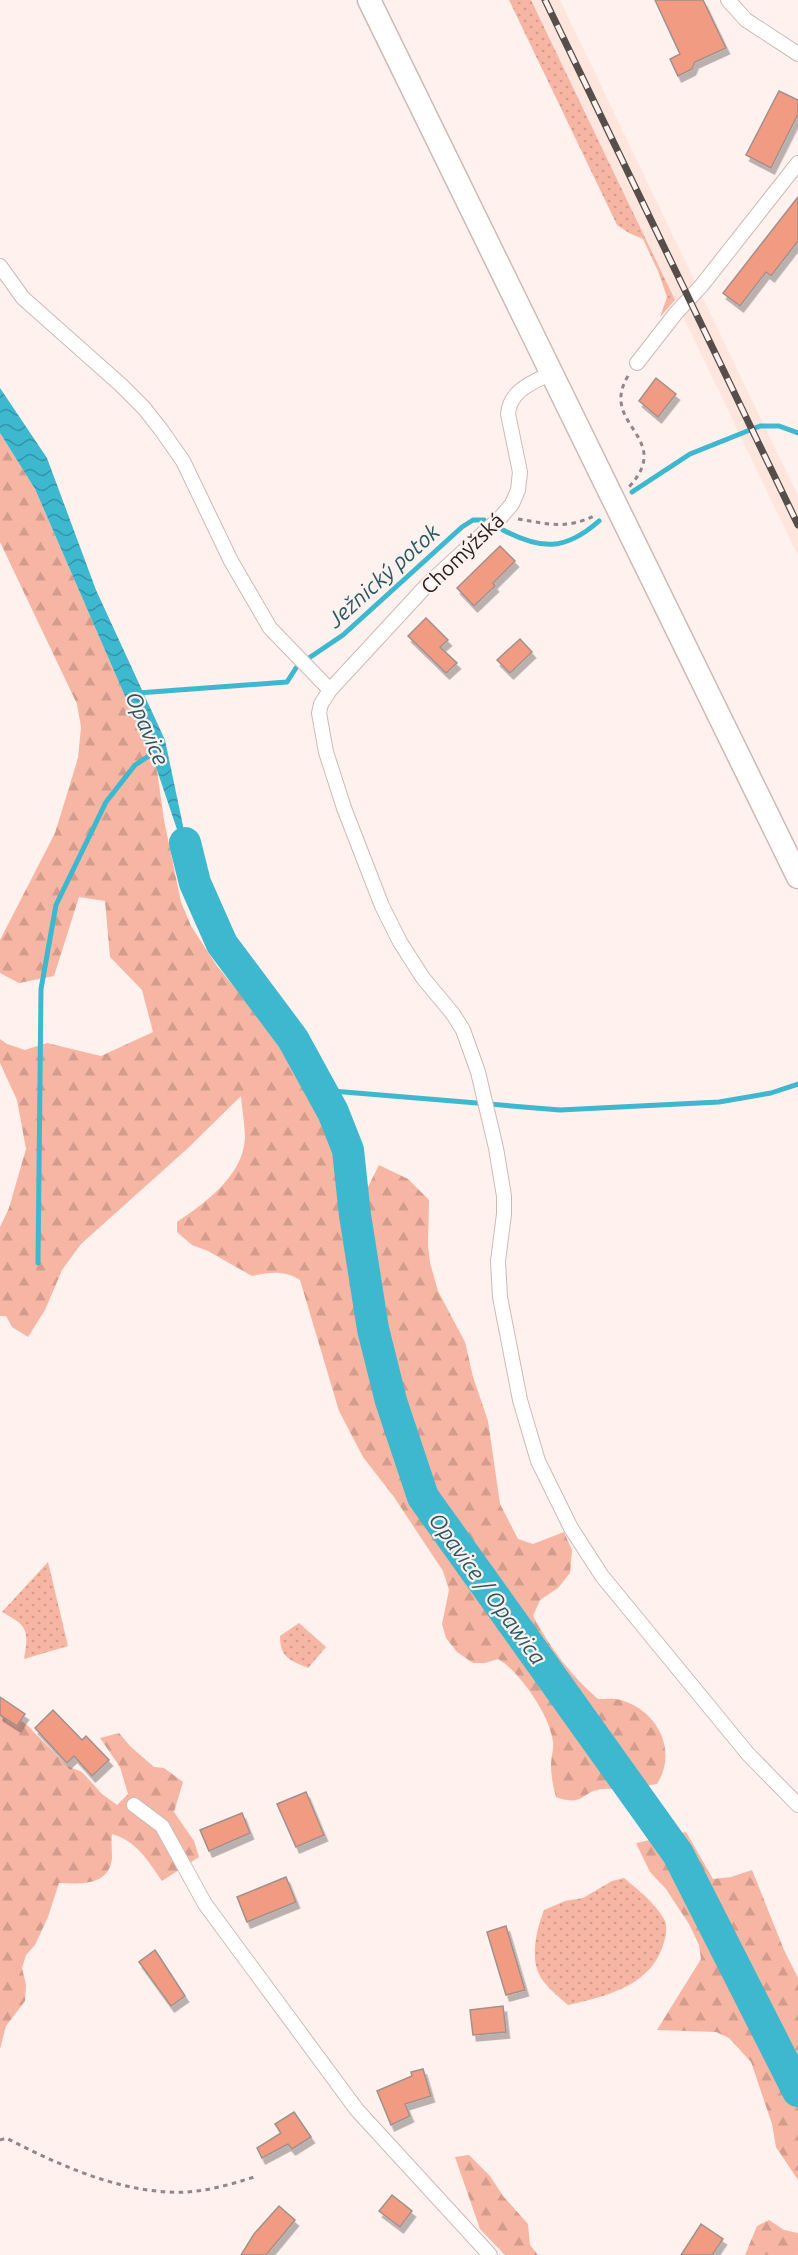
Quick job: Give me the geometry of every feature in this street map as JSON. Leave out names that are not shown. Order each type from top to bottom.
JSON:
[{"type":"main road","points":[[369,0],[798,877]]},
{"type":"street","points":[[728,0],[746,20],[798,54]]},
{"type":"street","points":[[637,363],[798,163]]},
{"type":"street","points":[[0,266],[23,298],[121,385],[144,408],[162,431],[183,460],[231,561],[270,628],[330,690],[321,704],[320,724],[326,752],[344,808],[382,906],[400,942],[423,978],[453,1014],[463,1030],[476,1063],[496,1148],[504,1196],[498,1261],[500,1297],[520,1400],[538,1461],[571,1528],[602,1576],[748,1754],[798,1805]]},
{"type":"street","name":"Chomýžská","points":[[330,690],[427,585],[501,517],[512,504],[519,482],[519,462],[508,414],[510,405],[521,389],[551,373]]},
{"type":"street","points":[[134,1805],[162,1826],[205,1904],[357,2110],[490,2255]]},
{"type":"path","points":[[629,487],[640,474],[645,453],[621,406],[620,394],[637,363]]},
{"type":"path","points":[[501,517],[567,526],[580,523],[596,515]]},
{"type":"path","points":[[0,2140],[6,2138],[65,2166],[112,2181],[168,2192],[221,2187],[254,2177]]},
{"type":"shaded area","points":[[531,0],[560,0],[798,496],[798,556]]},
{"type":"green space","points":[[509,0],[531,0],[675,300],[660,317],[667,297],[643,239],[617,225]]},
{"type":"green space","points":[[0,433],[35,489],[157,770],[164,820],[181,902],[191,926],[217,966],[271,1032],[302,1045],[344,1117],[367,1189],[379,1165],[408,1179],[429,1200],[430,1263],[438,1291],[465,1342],[473,1377],[488,1421],[500,1504],[518,1539],[533,1544],[564,1532],[572,1550],[570,1573],[558,1588],[540,1600],[533,1616],[561,1660],[598,1699],[618,1699],[634,1705],[654,1723],[665,1746],[663,1771],[657,1784],[597,1790],[572,1801],[556,1797],[551,1773],[553,1745],[551,1732],[533,1695],[515,1673],[498,1659],[485,1663],[473,1663],[457,1652],[446,1638],[442,1624],[449,1590],[443,1571],[394,1497],[363,1457],[339,1411],[300,1280],[277,1273],[252,1276],[208,1251],[192,1245],[177,1232],[177,1222],[221,1187],[243,1152],[245,1128],[241,1096],[187,1149],[81,1244],[62,1270],[45,1310],[28,1337],[12,1327],[6,1316],[0,1316],[0,1227],[9,1208],[26,1149],[17,1100],[0,1063],[0,1039],[25,1050],[47,1043],[101,1056],[153,1032],[142,990],[110,957],[105,901],[79,897],[54,976],[19,983],[0,973],[0,940],[55,833],[78,758],[81,727],[77,704],[0,542]]},
{"type":"green space","points":[[48,1562],[68,1646],[24,1659],[25,1630],[17,1621],[2,1612]]},
{"type":"green space","points":[[299,1623],[326,1647],[308,1668],[287,1657],[280,1643],[280,1636]]},
{"type":"green space","points":[[0,1704],[29,1727],[67,1766],[82,1772],[102,1794],[117,1805],[128,1794],[120,1767],[100,1738],[119,1733],[154,1767],[164,1768],[183,1782],[174,1812],[194,1841],[199,1857],[162,1881],[147,1859],[135,1847],[121,1837],[112,1834],[112,1858],[106,1874],[85,1883],[59,1883],[48,1917],[35,1945],[26,1955],[22,1968],[26,1985],[25,2001],[6,2026],[0,2049]]},
{"type":"green space","points":[[686,1832],[713,1879],[731,1877],[752,1870],[784,1950],[798,1978],[798,2180],[776,2147],[772,2124],[751,2062],[729,2038],[716,2032],[657,2030],[701,1959],[699,1945],[689,1924],[666,1889],[650,1872],[636,1843]]},
{"type":"green space","points":[[624,1878],[652,1903],[665,1921],[666,1931],[662,1948],[656,1961],[636,1981],[596,1998],[568,2005],[544,1982],[536,1966],[536,1937],[544,1910],[565,1901],[583,1898],[612,1881]]},
{"type":"green space","points":[[469,2155],[490,2176],[503,2196],[528,2224],[530,2245],[538,2255],[505,2255],[480,2229],[455,2157]]},
{"type":"green space","points":[[769,2220],[784,2230],[798,2233],[798,2255],[745,2255],[757,2226]]},
{"type":"water","name":"Opavice","points":[[0,388],[47,458],[96,590],[165,740],[195,883],[157,770],[35,489],[0,433]]},
{"type":"building","points":[[655,0],[703,0],[726,48],[695,62],[692,69],[678,76],[670,59],[680,54]]},
{"type":"building","points":[[779,91],[798,100],[798,114],[771,168],[746,155]]},
{"type":"building","points":[[798,197],[798,241],[771,276],[766,272],[740,306],[723,293]]},
{"type":"building","points":[[656,378],[676,394],[658,417],[639,401]]},
{"type":"building","points":[[500,546],[515,561],[493,583],[495,586],[474,606],[457,588]]},
{"type":"building","points":[[426,618],[448,640],[440,647],[457,663],[446,673],[408,636]]},
{"type":"building","points":[[520,639],[532,652],[510,673],[497,660]]},
{"type":"building","points":[[0,1697],[25,1714],[17,1726],[0,1715]]},
{"type":"building","points":[[53,1710],[82,1740],[86,1736],[109,1760],[92,1776],[74,1756],[67,1763],[35,1728]]},
{"type":"building","points":[[306,1792],[324,1835],[296,1847],[277,1804]]},
{"type":"building","points":[[242,1813],[250,1833],[209,1851],[200,1830]]},
{"type":"building","points":[[286,1877],[296,1902],[247,1922],[237,1897]]},
{"type":"building","points":[[506,1926],[525,1990],[506,1995],[487,1932]]},
{"type":"building","points":[[155,1950],[185,1996],[171,2006],[139,1962]]},
{"type":"building","points":[[503,2006],[506,2032],[473,2035],[470,2010]]},
{"type":"building","points":[[423,2069],[431,2096],[405,2104],[410,2116],[391,2125],[377,2091],[412,2076],[411,2072]]},
{"type":"building","points":[[294,2112],[311,2137],[292,2149],[288,2144],[262,2158],[257,2148],[281,2133],[275,2124]]},
{"type":"building","points":[[392,2195],[412,2211],[400,2227],[379,2211]]},
{"type":"building","points":[[279,2206],[295,2220],[266,2255],[241,2255],[254,2234]]},
{"type":"building","points":[[701,2224],[723,2239],[712,2255],[681,2255]]},
{"type":"waterway","name":"Ježnický potok","points":[[632,492],[690,454],[760,426],[779,426],[798,433]]},
{"type":"waterway","name":"Ježnický potok","points":[[306,660],[343,635],[462,527],[473,520],[484,520]]},
{"type":"waterway","name":"Ježnický potok","points":[[503,530],[529,541],[552,544],[575,538],[599,521]]},
{"type":"waterway","name":"Ježnický potok","points":[[138,693],[287,682],[296,668]]},
{"type":"waterway","name":"Opavice","points":[[38,1263],[41,989],[56,905],[106,802],[135,765],[155,752]]},
{"type":"waterway","name":"Opavice / Opawica","points":[[185,843],[195,883],[222,944],[293,1039],[333,1112],[348,1150],[355,1215],[373,1329],[391,1401],[423,1497],[678,1854],[798,2091]]},
{"type":"waterway","points":[[320,1090],[560,1110],[719,1102],[771,1093],[798,1084]]},
{"type":"railway","points":[[545,0],[798,525]]}]
